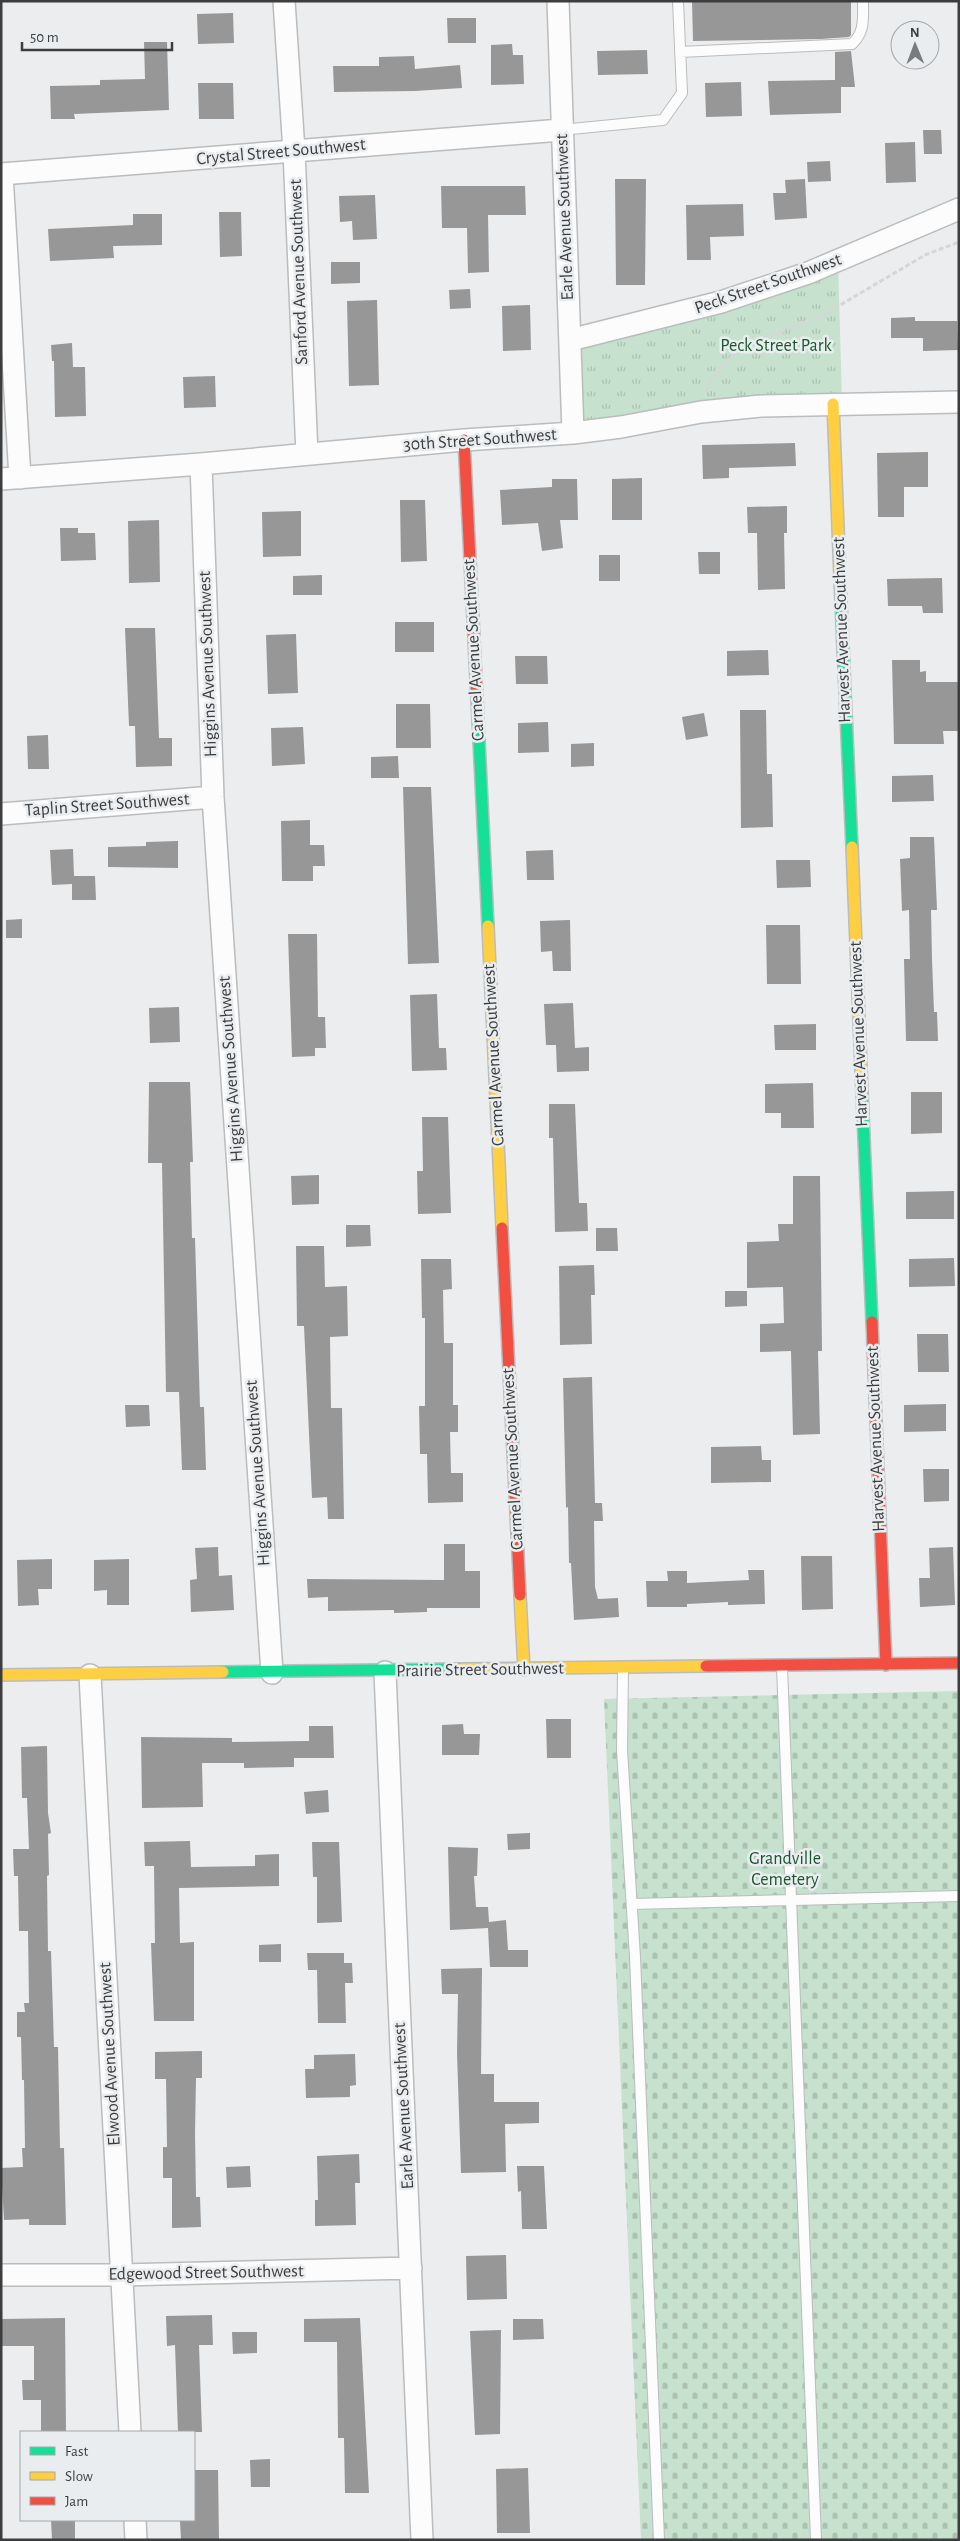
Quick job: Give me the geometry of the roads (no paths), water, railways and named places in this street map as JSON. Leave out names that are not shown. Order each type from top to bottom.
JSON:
[{"type":"street","name":"Sanford Avenue Southwest","points":[[284,1],[294,151],[307,454]]},
{"type":"street","name":"Earle Avenue Southwest","points":[[558,1],[573,433]]},
{"type":"street","name":"Crystal Street Southwest","points":[[2,174],[562,130]]},
{"type":"street","points":[[2,174],[11,478]]},
{"type":"street","name":"Peck Street Southwest","points":[[570,340],[721,302],[808,272],[959,209]]},
{"type":"street","name":"30th Street Southwest","points":[[11,478],[201,464],[464,440],[573,433],[701,412],[761,406],[959,402]]},
{"type":"street","name":"Harvest Avenue Southwest","points":[[833,404],[886,1664]]},
{"type":"street","name":"Carmel Avenue Southwest","points":[[464,440],[524,1670]]},
{"type":"street","name":"Higgins Avenue Southwest","points":[[201,464],[213,797],[272,1673]]},
{"type":"street","name":"Taplin Street Southwest","points":[[1,814],[213,797]]},
{"type":"street","name":"Prairie Street Southwest","points":[[1,1676],[782,1667],[959,1663]]},
{"type":"street","name":"Earle Avenue Southwest","points":[[385,1672],[422,2540]]},
{"type":"street","name":"Elwood Avenue Southwest","points":[[90,1675],[130,2431]]},
{"type":"street","name":"Edgewood Street Southwest","points":[[1,2275],[121,2275],[411,2268]]},
{"type":"street","points":[[135,2521],[136,2540]]},
{"type":"lane","points":[[562,130],[663,120],[682,93],[678,1]]},
{"type":"lane","points":[[680,52],[852,44],[859,38],[863,28],[863,1]]},
{"type":"lane","points":[[782,1667],[816,2540]]},
{"type":"lane","points":[[623,1668],[622,1750],[632,1904],[659,2540]]},
{"type":"lane","points":[[632,1904],[959,1896]]},
{"type":"park label","name":"Peck Street Park","points":[[776,346]]},
{"type":"park label","name":"Grandville Cemetery","points":[[785,1869]]}]
